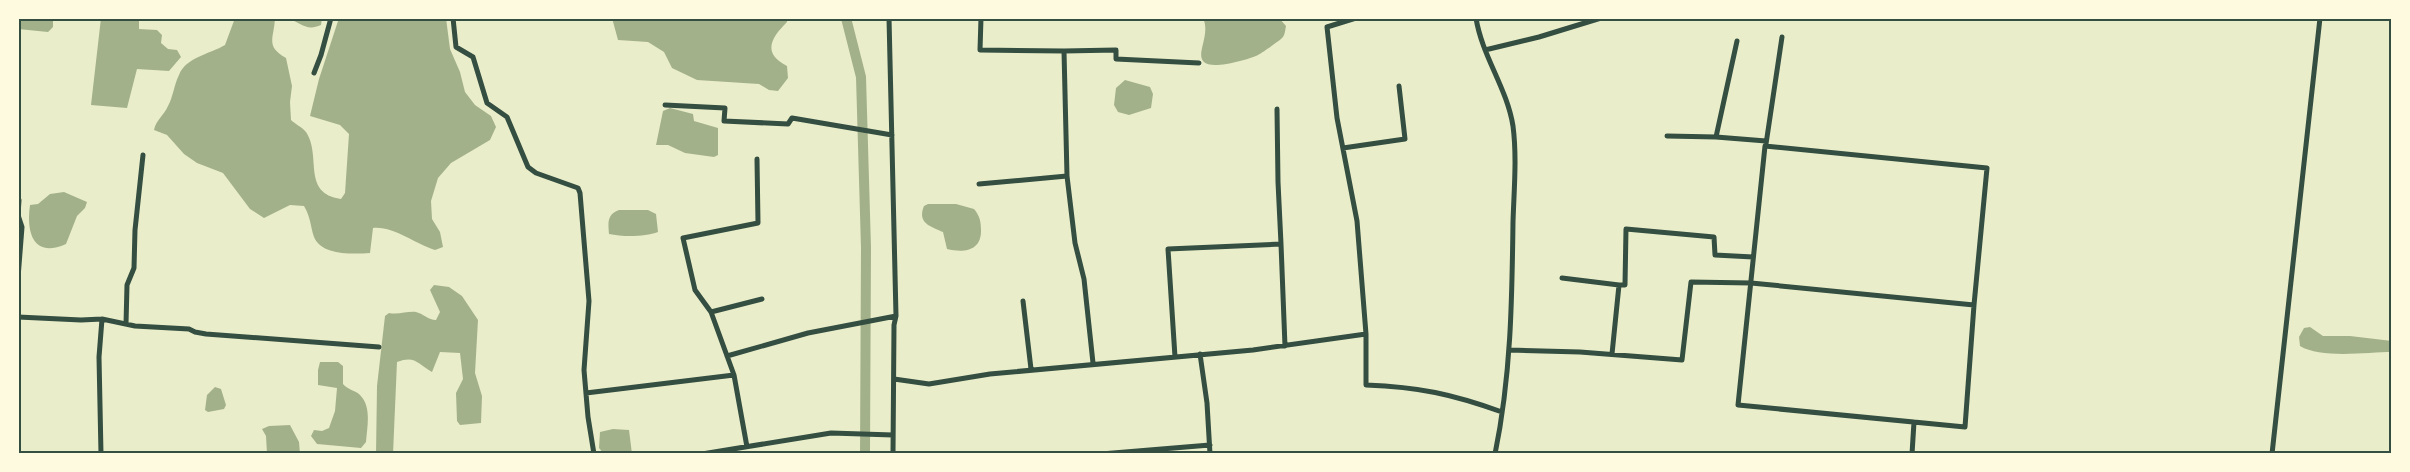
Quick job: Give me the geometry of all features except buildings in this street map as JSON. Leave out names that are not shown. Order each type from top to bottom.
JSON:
[{"type":"street","points":[[314,73],[331,18]]},
{"type":"street","points":[[453,18],[456,47],[472,57],[487,103],[507,117],[528,167],[536,173],[578,188],[580,193],[589,301],[584,346],[586,393],[594,454]]},
{"type":"street","points":[[889,18],[896,316],[893,454]]},
{"type":"street","points":[[981,18],[980,50],[1116,50],[1116,59],[1199,63]]},
{"type":"street","points":[[1356,18],[1327,27],[1343,148],[1357,221],[1366,334],[1366,385],[1408,387],[1445,393],[1502,412]]},
{"type":"street","points":[[1476,18],[1485,50],[1509,104],[1515,155],[1510,350],[1508,377],[1495,454]]},
{"type":"street","points":[[1485,50],[1539,37],[1601,18]]},
{"type":"street","points":[[2272,454],[2320,18]]},
{"type":"street","points":[[1667,136],[1716,137],[1766,144],[1987,168],[1965,427],[1738,405],[1766,144],[1782,37]]},
{"type":"street","points":[[1716,137],[1737,41]]},
{"type":"street","points":[[1065,51],[1067,176],[1075,243],[1084,279],[1093,363]]},
{"type":"street","points":[[1343,148],[1405,139],[1399,86]]},
{"type":"street","points":[[664,105],[725,108],[724,121],[788,124],[792,118],[892,135]]},
{"type":"street","points":[[1278,108],[1278,182],[1285,346]]},
{"type":"street","points":[[126,324],[127,285],[134,268],[135,230],[143,155]]},
{"type":"street","points":[[747,447],[734,375],[711,312],[695,290],[683,238],[758,224],[757,159]]},
{"type":"street","points":[[979,184],[1067,176]]},
{"type":"street","points":[[18,278],[22,226],[18,215],[19,200]]},
{"type":"street","points":[[1562,278],[1625,285],[1626,229],[1713,237],[1715,255],[1754,257]]},
{"type":"street","points":[[1175,357],[1168,249],[1281,244]]},
{"type":"street","points":[[1510,350],[1612,354],[1682,360],[1691,282],[1750,283],[1974,305]]},
{"type":"street","points":[[1612,354],[1619,285]]},
{"type":"street","points":[[711,312],[762,299]]},
{"type":"street","points":[[1023,301],[1031,369]]},
{"type":"street","points":[[728,356],[808,333],[896,316]]},
{"type":"street","points":[[18,317],[81,321],[102,319],[126,324],[189,329],[217,335],[378,347]]},
{"type":"street","points":[[101,454],[99,357],[102,319]]},
{"type":"street","points":[[894,379],[929,384],[1031,369],[1285,346],[1366,334]]},
{"type":"street","points":[[1200,354],[1207,403],[1210,454]]},
{"type":"street","points":[[586,393],[734,375]]},
{"type":"street","points":[[1912,454],[1914,422]]},
{"type":"street","points":[[702,454],[831,433],[893,435]]},
{"type":"street","points":[[1101,454],[1210,445]]},
{"type":"shaded area","points":[[18,18],[53,18],[53,27],[48,32],[18,29]]},
{"type":"shaded area","points":[[101,18],[139,18],[139,29],[157,30],[162,35],[161,43],[168,49],[177,50],[181,57],[169,71],[137,69],[127,108],[91,105]]},
{"type":"shaded area","points":[[235,18],[275,18],[272,41],[275,50],[286,58],[292,86],[291,120],[306,132],[313,152],[314,172],[321,189],[341,199],[345,193],[349,134],[340,125],[310,116],[319,79],[339,18],[446,18],[450,49],[460,72],[465,92],[475,105],[491,116],[496,127],[490,140],[451,163],[438,178],[431,201],[432,219],[440,232],[443,247],[435,250],[397,232],[373,228],[370,253],[331,251],[324,248],[314,237],[304,206],[290,205],[264,218],[250,209],[223,173],[197,163],[184,154],[167,135],[154,130],[170,102],[182,69],[193,60],[225,45]]},
{"type":"shaded area","points":[[287,18],[322,18],[321,25],[311,27],[303,26]]},
{"type":"shaded area","points":[[612,18],[787,18],[787,22],[774,39],[772,50],[774,56],[787,66],[788,78],[778,91],[769,90],[759,84],[697,80],[672,68],[664,52],[648,42],[618,40]]},
{"type":"shaded area","points":[[1203,18],[1279,18],[1286,26],[1282,38],[1258,55],[1238,62],[1214,65],[1202,59],[1205,31]]},
{"type":"shaded area","points":[[1125,80],[1150,87],[1153,94],[1151,108],[1129,115],[1118,112],[1114,105],[1116,88]]},
{"type":"shaded area","points":[[670,108],[693,114],[694,121],[718,128],[718,155],[714,157],[685,153],[668,145],[656,145],[663,111]]},
{"type":"shaded area","points":[[64,192],[87,202],[85,208],[77,216],[66,244],[46,248],[34,240],[31,233],[30,205],[38,204],[50,194]]},
{"type":"shaded area","points":[[956,204],[974,209],[981,225],[980,238],[975,247],[959,251],[947,249],[943,232],[929,226],[922,216],[924,206]]},
{"type":"shaded area","points":[[619,210],[648,210],[656,214],[658,232],[634,236],[609,234],[610,216]]},
{"type":"shaded area","points":[[434,285],[449,287],[462,296],[478,320],[475,373],[482,396],[481,423],[460,425],[457,421],[456,393],[463,379],[460,353],[440,352],[432,372],[416,361],[403,360],[397,362],[393,454],[376,454],[377,386],[385,316],[389,313],[416,312],[436,320],[440,312],[430,290]]},
{"type":"shaded area","points":[[2310,327],[2323,336],[2350,336],[2392,341],[2392,352],[2332,354],[2309,350],[2300,346],[2299,337],[2304,328]]},
{"type":"shaded area","points":[[320,362],[338,362],[343,366],[343,384],[358,393],[364,400],[368,424],[366,442],[361,448],[317,444],[311,436],[314,430],[322,431],[329,428],[335,411],[337,388],[318,385]]},
{"type":"shaded area","points":[[215,387],[221,389],[226,405],[224,409],[208,412],[205,410],[207,395]]},
{"type":"shaded area","points":[[290,425],[299,442],[300,454],[267,454],[266,436],[262,429],[269,426]]},
{"type":"shaded area","points":[[613,429],[629,430],[632,454],[604,454],[599,448],[600,432]]},
{"type":"waterway","points":[[846,18],[861,77],[866,248],[865,454]]}]
